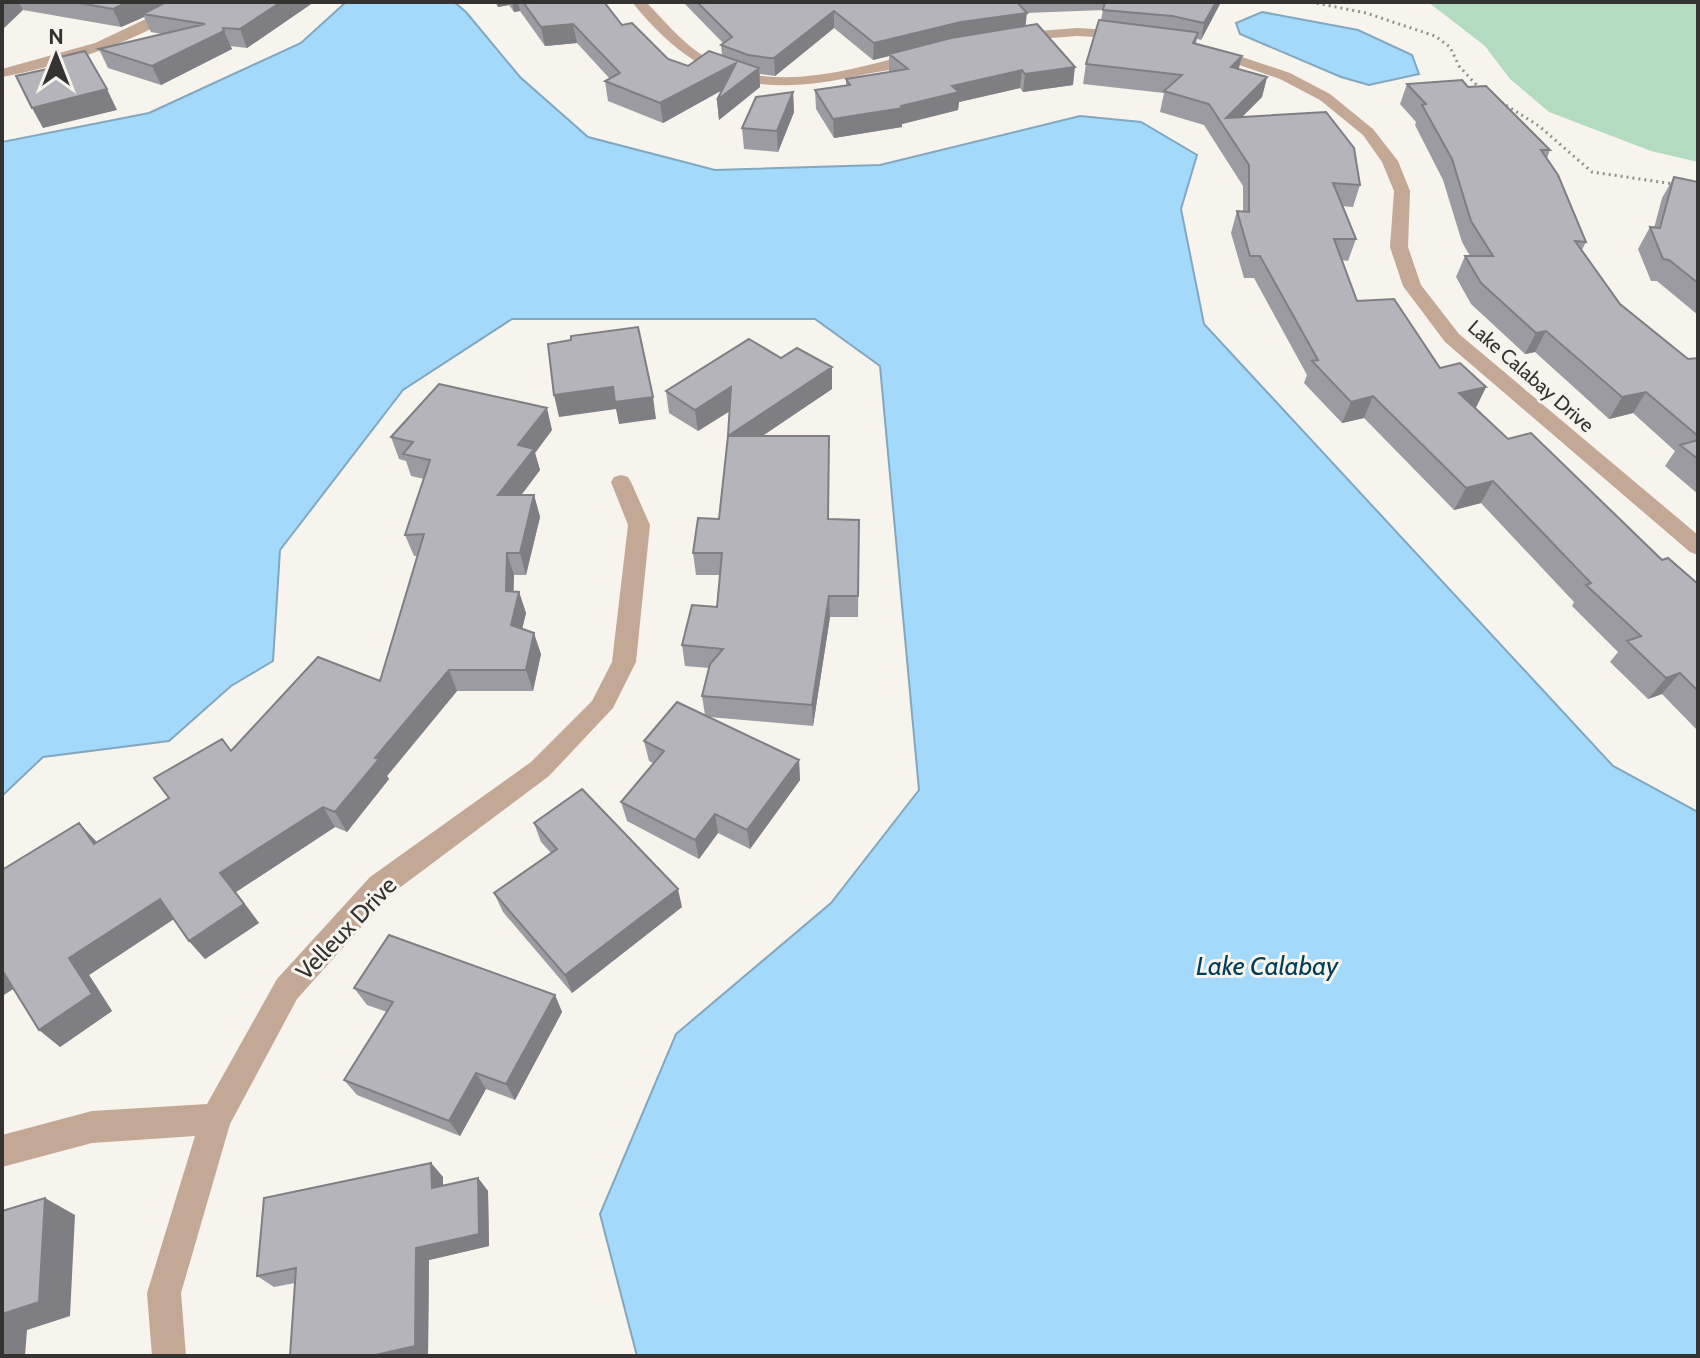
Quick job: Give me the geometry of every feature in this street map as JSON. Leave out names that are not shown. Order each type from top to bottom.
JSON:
[{"type":"street","points":[[2,73],[46,65],[106,46],[192,2]]},
{"type":"street","points":[[639,2],[696,57],[729,74],[770,82],[816,81],[931,53]]},
{"type":"street","points":[[991,40],[1077,32],[1149,38]]},
{"type":"street","name":"Lake Calabay Drive","points":[[1194,47],[1224,53],[1285,76],[1325,97],[1368,132],[1390,161],[1402,191],[1399,247],[1412,286],[1452,338],[1698,547]]},
{"type":"street","name":"Velleux Drive","points":[[169,1356],[164,1293],[216,1119],[287,989],[380,886],[540,769],[601,708],[624,662],[639,525],[621,482]]},
{"type":"street","points":[[2,1151],[92,1127],[216,1119]]},
{"type":"path","points":[[1311,2],[1366,13],[1435,36],[1450,47],[1459,66],[1483,91]]},
{"type":"path","points":[[1494,98],[1539,126],[1592,172],[1683,186]]},
{"type":"green space","points":[[1428,2],[1698,2],[1698,162],[1651,151],[1549,112],[1510,79],[1485,46]]},
{"type":"water","name":"Lake Calabay","points":[[346,2],[454,2],[466,12],[520,77],[588,137],[715,170],[880,165],[1080,116],[1141,122],[1197,155],[1181,209],[1204,324],[1613,766],[1698,812],[1698,1356],[637,1356],[600,1214],[676,1034],[831,903],[919,790],[880,366],[815,319],[512,319],[403,390],[280,550],[273,661],[231,686],[169,741],[43,757],[2,796],[2,142],[149,113],[301,43]]},
{"type":"water","points":[[1262,12],[1358,30],[1412,55],[1419,74],[1369,85],[1341,77],[1240,34],[1236,23]]},
{"type":"building","points":[[74,2],[128,2],[113,9]]},
{"type":"building","points":[[166,2],[281,2],[240,29],[223,28],[224,31],[152,66],[99,49],[205,24],[143,14]]},
{"type":"building","points":[[523,2],[604,2],[622,25],[632,23],[668,59],[688,66],[709,51],[759,68],[717,100],[736,63],[660,103],[605,81],[620,73],[573,24],[541,27]]},
{"type":"building","points":[[697,2],[1017,2],[1027,13],[961,22],[874,43],[834,11],[774,58],[769,58],[748,55],[721,45],[732,37]]},
{"type":"building","points":[[1105,2],[1216,2],[1204,23],[1172,16],[1103,10]]},
{"type":"building","points":[[1099,20],[1195,32],[1198,33],[1193,43],[1242,56],[1231,67],[1267,77],[1226,118],[1326,112],[1354,148],[1360,185],[1333,183],[1356,239],[1334,239],[1357,301],[1394,299],[1440,368],[1460,363],[1486,387],[1459,393],[1508,439],[1531,433],[1662,560],[1668,558],[1698,584],[1698,691],[1680,673],[1666,678],[1627,641],[1641,636],[1586,585],[1591,583],[1493,481],[1466,488],[1373,396],[1351,402],[1312,361],[1318,360],[1260,256],[1250,256],[1237,211],[1249,212],[1249,165],[1209,104],[1164,91],[1182,75],[1086,64]]},
{"type":"building","points":[[1037,24],[1075,67],[1025,74],[1022,70],[952,86],[959,92],[901,106],[903,108],[833,119],[815,90],[850,85],[846,79],[908,69],[889,54],[951,38]]},
{"type":"building","points":[[85,51],[107,89],[32,108],[16,76],[56,67],[52,59]]},
{"type":"building","points":[[1462,80],[1468,87],[1486,86],[1550,150],[1541,150],[1558,175],[1586,242],[1575,241],[1620,304],[1688,359],[1698,358],[1698,436],[1646,392],[1622,397],[1546,331],[1536,333],[1481,283],[1465,256],[1493,256],[1471,221],[1452,159],[1422,105],[1426,104],[1407,84]]},
{"type":"building","points":[[793,92],[777,131],[742,128],[756,97]]},
{"type":"building","points":[[1674,177],[1698,182],[1698,283],[1669,260],[1663,259],[1650,227],[1660,228]]},
{"type":"building","points":[[638,327],[653,397],[615,402],[613,387],[554,395],[548,344],[571,340],[571,336]]},
{"type":"building","points":[[749,339],[781,358],[797,348],[832,367],[728,436],[731,387],[695,410],[666,391]]},
{"type":"building","points":[[439,384],[547,408],[518,445],[534,449],[498,495],[534,495],[520,553],[507,553],[506,591],[519,592],[511,625],[534,633],[526,670],[449,670],[375,758],[379,759],[335,812],[323,807],[220,873],[244,904],[189,941],[160,899],[69,958],[92,994],[39,1030],[2,970],[2,870],[79,823],[94,844],[169,798],[154,778],[222,739],[231,751],[318,657],[380,681],[424,534],[405,535],[430,460],[403,454],[413,442],[391,437]]},
{"type":"building","points":[[728,436],[829,436],[828,519],[859,520],[858,596],[829,596],[812,705],[702,696],[710,664],[723,649],[682,645],[692,605],[717,607],[722,553],[693,553],[698,518],[719,519]]},
{"type":"building","points":[[1698,440],[1698,459],[1680,445]]},
{"type":"building","points":[[677,702],[799,760],[747,830],[715,814],[695,840],[621,802],[664,751],[644,741]]},
{"type":"building","points":[[582,789],[678,889],[565,975],[494,893],[557,849],[534,823]]},
{"type":"building","points":[[389,935],[555,995],[506,1084],[476,1073],[449,1121],[344,1080],[393,1002],[354,988]]},
{"type":"building","points":[[431,1163],[432,1188],[478,1178],[479,1234],[416,1248],[415,1346],[371,1356],[290,1356],[296,1268],[257,1276],[264,1198]]},
{"type":"building","points":[[45,1198],[39,1302],[2,1314],[2,1211]]}]
